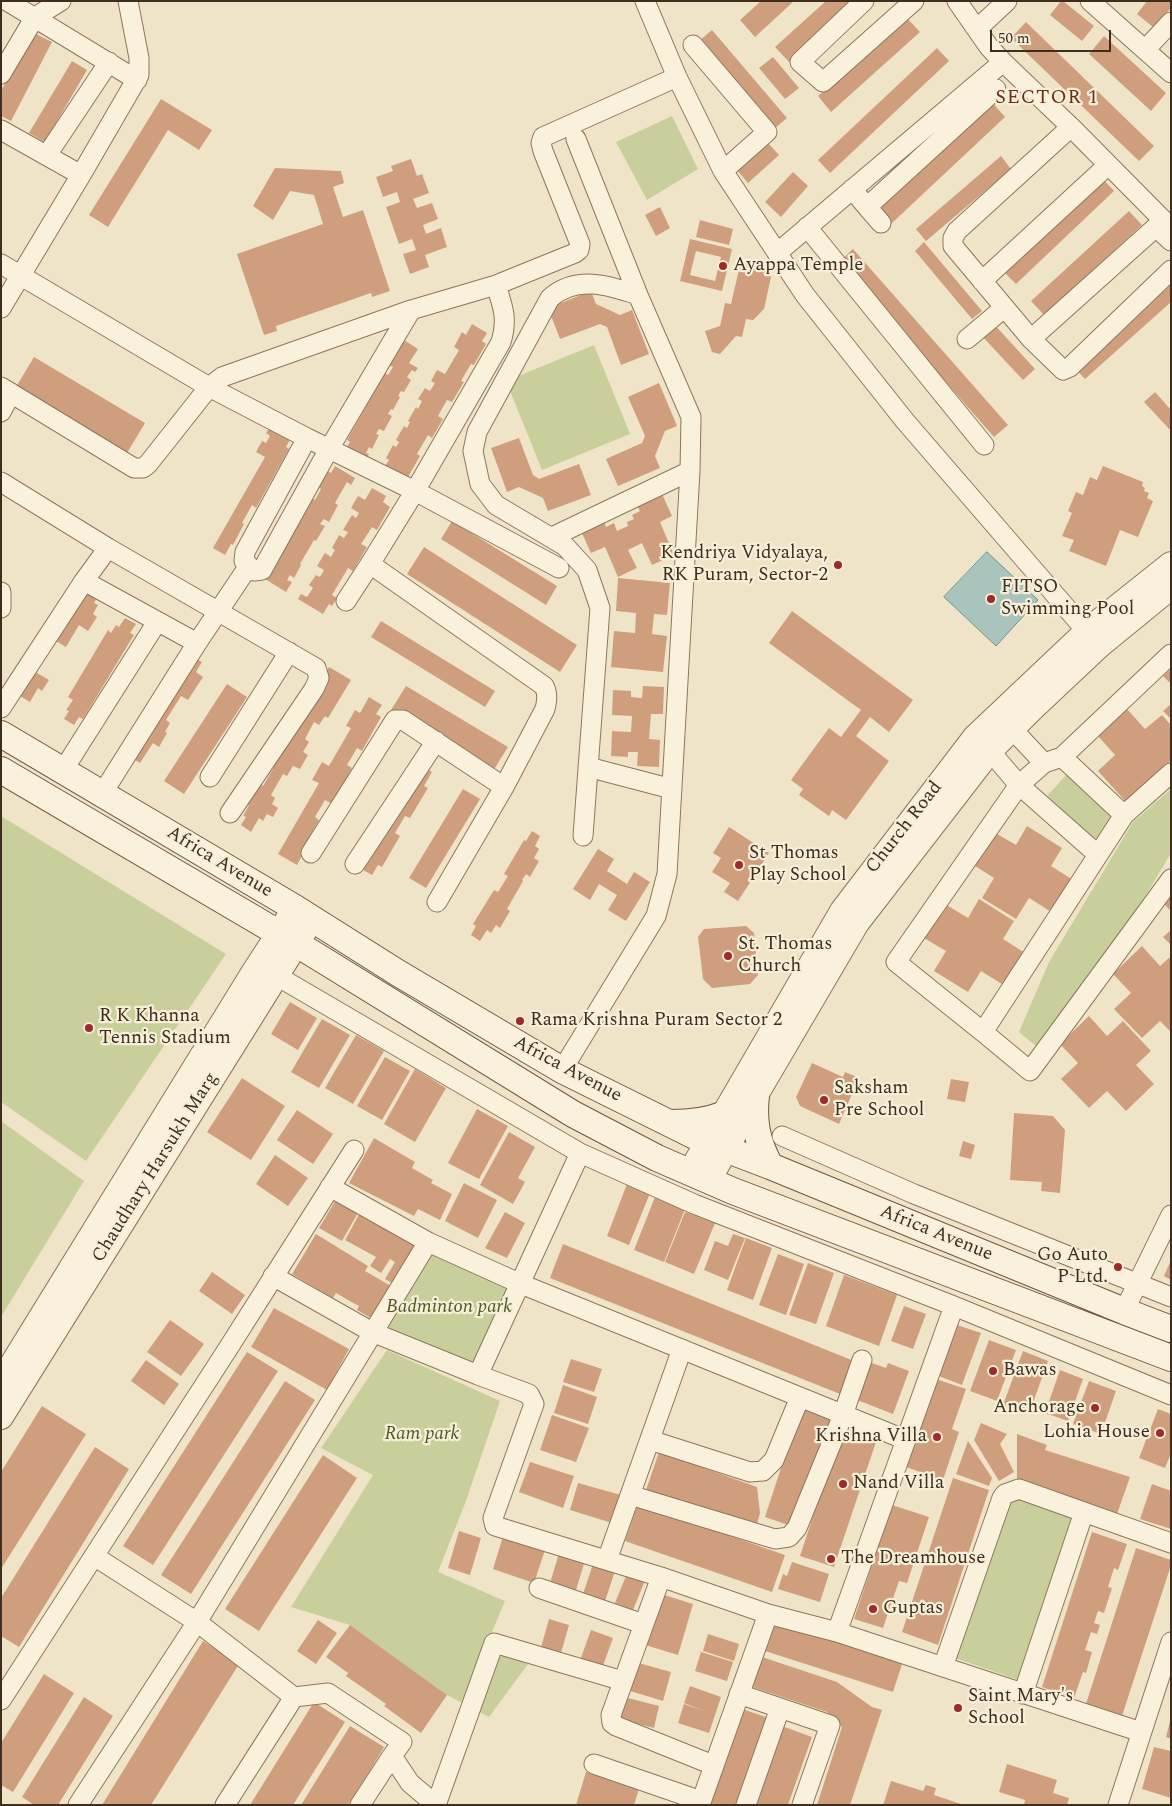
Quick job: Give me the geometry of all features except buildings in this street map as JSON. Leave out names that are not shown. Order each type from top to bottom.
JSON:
[{"type":"main road","name":"Africa Avenue","points":[[1,734],[562,1070],[716,1146],[770,1166],[1171,1329]]},
{"type":"main road","name":"Africa Avenue","points":[[1,770],[287,939],[573,1114],[657,1158],[699,1176],[1171,1358]]},
{"type":"main road","points":[[193,848],[218,851],[315,906],[365,937],[379,952],[382,963]]},
{"type":"main road","points":[[756,1095],[754,1114],[756,1132],[770,1166]]},
{"type":"main road","points":[[668,1122],[689,1124],[722,1115]]},
{"type":"street","points":[[7,1],[138,80]]},
{"type":"street","points":[[1,74],[35,17],[61,1]]},
{"type":"street","points":[[1,308],[138,80],[140,65],[128,1]]},
{"type":"street","points":[[645,1],[677,77],[723,171],[806,295],[893,405],[1093,638]]},
{"type":"street","points":[[864,1],[800,62],[823,82],[914,1]]},
{"type":"street","points":[[957,1],[1002,62],[1071,127],[1171,228]]},
{"type":"street","points":[[976,29],[1007,1]]},
{"type":"street","points":[[1090,1],[1171,73]]},
{"type":"street","points":[[1145,50],[1171,22]]},
{"type":"street","points":[[693,45],[767,132],[723,171]]},
{"type":"street","points":[[46,155],[109,62]]},
{"type":"street","points":[[777,253],[1002,62]]},
{"type":"street","points":[[1,412],[6,390],[134,468],[139,469],[148,464],[216,380],[233,372],[411,310],[496,285],[570,256],[580,247],[579,240],[543,152],[541,143],[543,137],[677,77]]},
{"type":"street","points":[[867,207],[996,89]]},
{"type":"street","points":[[1071,127],[954,235],[953,246],[1031,339],[1063,370],[1067,369],[1171,270]]},
{"type":"street","points":[[1,130],[81,175]]},
{"type":"street","points":[[562,1070],[656,916],[667,874],[690,471],[690,417],[638,295],[576,139]]},
{"type":"street","points":[[982,281],[1108,165]]},
{"type":"street","points":[[852,189],[881,223]]},
{"type":"street","points":[[807,227],[984,445]]},
{"type":"street","points":[[1031,339],[1156,227],[1171,241]]},
{"type":"street","points":[[1,264],[209,387],[415,491],[559,568]]},
{"type":"street","points":[[582,836],[600,608],[587,570],[565,546],[496,505],[480,484],[474,450],[477,432],[550,298],[558,290],[586,282],[609,285],[638,295]]},
{"type":"street","points":[[346,601],[415,491],[501,342],[505,329],[505,320],[496,285]]},
{"type":"street","points":[[968,338],[1004,308]]},
{"type":"street","points":[[307,438],[245,552],[244,561],[254,571],[262,570],[329,449],[411,310]]},
{"type":"street","points":[[552,537],[690,471]]},
{"type":"street","points":[[1,482],[108,548],[316,668],[319,678],[318,683],[230,813]]},
{"type":"street","points":[[1,708],[84,581],[108,548]]},
{"type":"street","points":[[370,564],[544,686],[547,700],[545,709],[504,787],[437,902]]},
{"type":"street","name":"Church Road","points":[[716,1146],[722,1115],[842,910],[975,737],[1093,638],[1171,564]]},
{"type":"street","points":[[102,794],[197,642],[248,567]]},
{"type":"street","points":[[84,581],[197,642]]},
{"type":"street","name":"Church Road","points":[[699,1176],[716,1146],[756,1095],[858,923],[990,752],[1093,638],[1171,587]]},
{"type":"street","points":[[1,592],[1,608]]},
{"type":"street","points":[[62,772],[157,622]]},
{"type":"street","points":[[210,777],[289,652]]},
{"type":"street","points":[[1171,654],[1062,756],[1044,763],[1020,785],[896,962],[1030,1071],[1171,878]]},
{"type":"street","points":[[311,853],[393,721],[403,720],[504,787]]},
{"type":"street","points":[[1012,729],[1044,763]]},
{"type":"street","points":[[355,864],[436,741]]},
{"type":"street","points":[[990,752],[1020,785],[1097,854]]},
{"type":"street","points":[[1062,756],[1124,814]]},
{"type":"street","points":[[588,767],[672,789]]},
{"type":"street","points":[[983,1032],[1124,814],[1171,773]]},
{"type":"street","name":"Chaudhary Harsukh Marg","points":[[1,1417],[98,1260],[267,970],[303,914]]},
{"type":"street","points":[[267,970],[580,1153],[694,1204],[954,1306],[1171,1395]]},
{"type":"street","points":[[782,1136],[914,1194],[1171,1297]]},
{"type":"street","points":[[1,1700],[354,1150]]},
{"type":"street","points":[[807,1181],[818,1152]]},
{"type":"street","points":[[478,1375],[580,1153]]},
{"type":"street","points":[[330,1187],[428,1242],[521,1284],[906,1440]]},
{"type":"street","points":[[1124,1311],[1171,1215]]},
{"type":"street","points":[[78,1805],[197,1622],[428,1242]]},
{"type":"street","name":"Chaudhary Harsukh Marg","points":[[1,1382],[98,1260]]},
{"type":"street","points":[[273,1276],[372,1332],[529,1394],[534,1404],[493,1518],[495,1526],[661,1577],[768,1614],[837,1632],[1141,1732]]},
{"type":"street","points":[[837,1632],[954,1306]]},
{"type":"street","points":[[607,1560],[682,1349]]},
{"type":"street","points":[[630,1494],[775,1539],[789,1537],[798,1528],[843,1415],[862,1360]]},
{"type":"street","points":[[650,1440],[750,1472],[763,1471],[774,1460],[800,1397]]},
{"type":"street","points":[[943,1667],[1005,1494],[1019,1490],[1171,1543]]},
{"type":"street","points":[[1024,1694],[1084,1512]]},
{"type":"street","points":[[94,1556],[197,1622],[294,1697],[328,1693],[402,1742],[360,1805]]},
{"type":"street","points":[[661,1577],[611,1715],[612,1723],[713,1765]]},
{"type":"street","points":[[539,1588],[644,1624]]},
{"type":"street","points":[[594,1764],[700,1803],[768,1614]]},
{"type":"street","points":[[1118,1805],[1141,1732],[1166,1674],[1171,1642]]},
{"type":"street","points":[[392,1756],[410,1783],[436,1805],[494,1643],[623,1681]]},
{"type":"street","points":[[739,1694],[830,1725],[802,1805]]},
{"type":"street","points":[[225,1805],[294,1697]]},
{"type":"street","points":[[746,1805],[780,1708]]},
{"type":"green space","points":[[672,116],[698,169],[647,200],[616,142]]},
{"type":"green space","points":[[594,345],[630,434],[542,470],[506,381]]},
{"type":"green space","points":[[1068,773],[1116,818],[1095,841],[1047,796]]},
{"type":"green space","points":[[1171,789],[1171,853],[1130,922],[1057,1027],[1036,1046],[1019,1032],[1049,962],[1133,822]]},
{"type":"green space","name":"R K Khanna Tennis Stadium","points":[[1,816],[226,954],[86,1161],[1,1102]]},
{"type":"green space","points":[[1,1121],[84,1181],[1,1317]]},
{"type":"green space","name":"Badminton park","points":[[429,1250],[511,1289],[474,1371],[384,1325]]},
{"type":"green space","name":"Ram park","points":[[387,1350],[500,1401],[466,1501],[438,1572],[505,1601],[489,1639],[528,1664],[489,1717],[447,1695],[350,1625],[291,1607],[373,1475],[321,1448]]},
{"type":"green space","points":[[1010,1497],[1076,1519],[1021,1681],[955,1658]]},
{"type":"water","name":"FITSO Swimming Pool","points":[[987,552],[1038,600],[996,646],[944,597]]},
{"type":"place","name":"Ayappa Temple","points":[[723,266]]},
{"type":"place","name":"Kendriya Vidyalaya, RK Puram, Sector-2","points":[[838,565]]},
{"type":"place","name":"FITSO Swimming Pool","points":[[991,599]]},
{"type":"place","name":"St Thomas Play School","points":[[739,865]]},
{"type":"place","name":"St. Thomas Church","points":[[728,956]]},
{"type":"place","name":"Rama Krishna Puram Sector 2","points":[[520,1021]]},
{"type":"place","name":"R K Khanna Tennis Stadium","points":[[89,1028]]},
{"type":"place","name":"Saksham Pre School","points":[[824,1100]]},
{"type":"place","name":"Go Auto P Ltd.","points":[[1118,1267]]},
{"type":"place","name":"Bawas","points":[[993,1371]]},
{"type":"place","name":"Anchorage","points":[[1095,1408]]},
{"type":"place","name":"Lohia House","points":[[1160,1433]]},
{"type":"place","name":"Krishna Villa","points":[[937,1437]]},
{"type":"place","name":"Nand Villa","points":[[843,1484]]},
{"type":"place","name":"The Dreamhouse","points":[[831,1559]]},
{"type":"place","name":"Guptas","points":[[873,1609]]},
{"type":"place","name":"Saint Mary's School","points":[[958,1708]]},
{"type":"district","name":"SECTOR 1","points":[[1047,99]]}]
